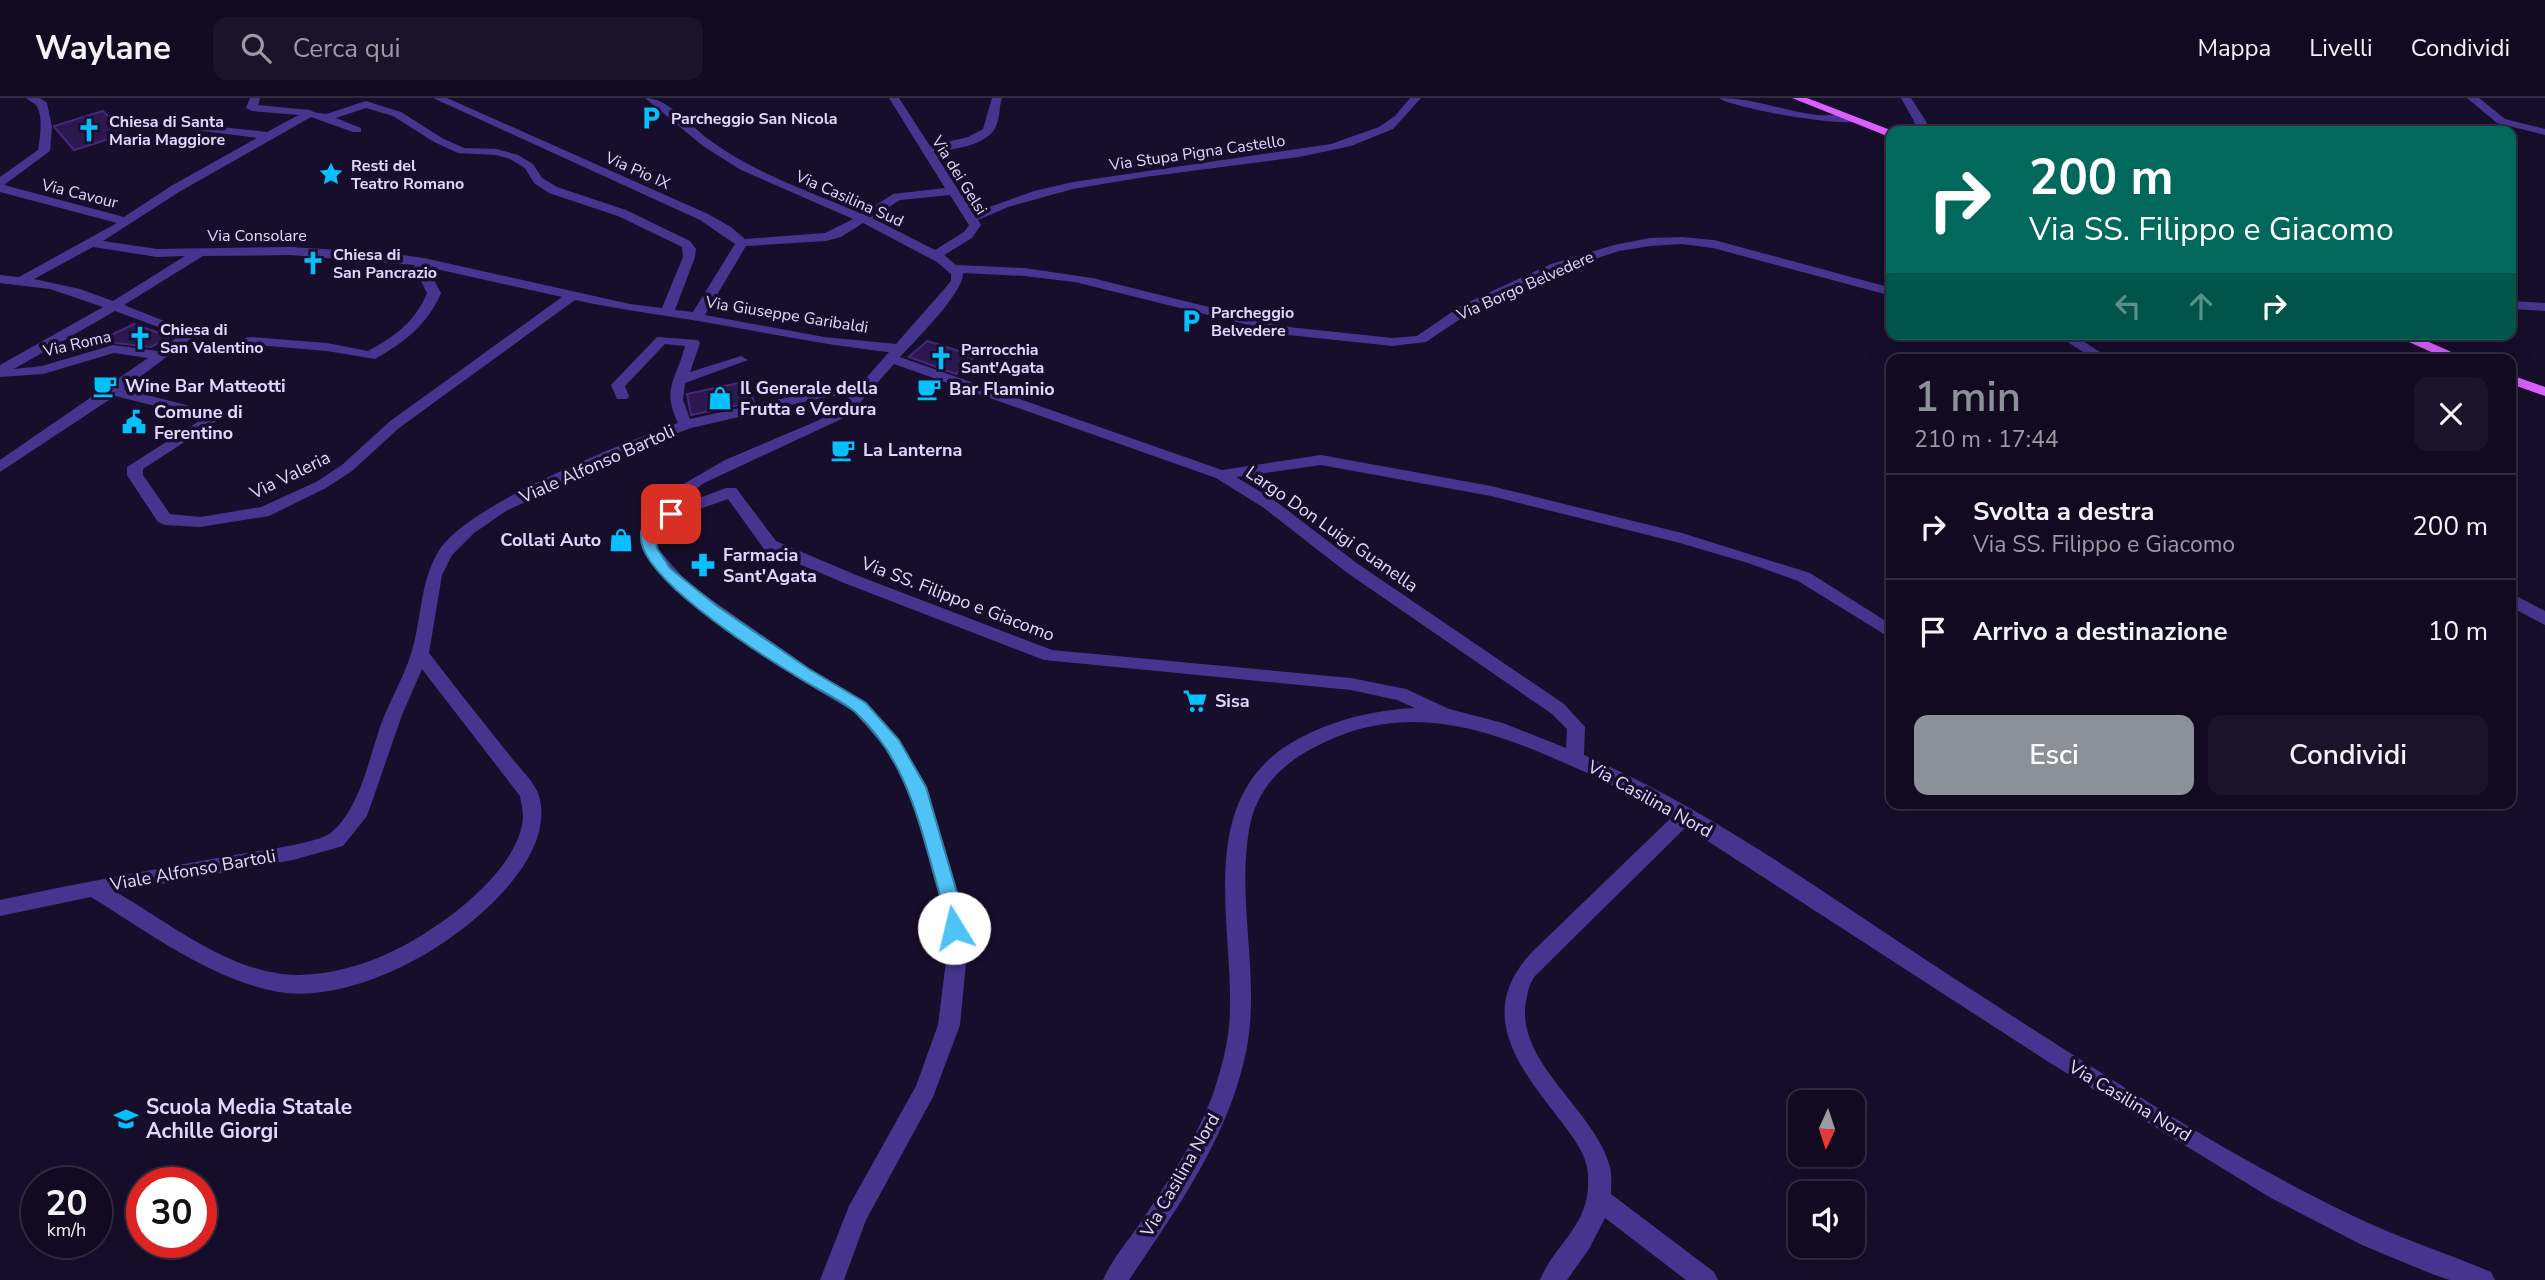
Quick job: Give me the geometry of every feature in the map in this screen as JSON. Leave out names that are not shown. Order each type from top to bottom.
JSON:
[{"type":"main road","points":[[1797,98],[1886,133]]},
{"type":"main road","points":[[2413,340],[2448,354]]},
{"type":"main road","points":[[2516,381],[2545,392]]},
{"type":"street","name":"Via Cavour","points":[[0,186],[44,151],[47,129],[44,112],[41,103],[30,98]]},
{"type":"street","points":[[255,98],[252,108],[310,113],[357,130]]},
{"type":"street","name":"Via Pio IX","points":[[438,98],[711,221],[742,243]]},
{"type":"street","name":"Via Casilina Sud","points":[[650,98],[700,138],[745,168],[861,218],[956,269]]},
{"type":"street","name":"Via dei Gelsi","points":[[894,98],[975,225],[972,232],[936,256]]},
{"type":"street","points":[[927,150],[971,140],[987,132],[991,127],[992,111],[997,98]]},
{"type":"street","name":"Via Stupa Pigna Castello","points":[[971,218],[1014,199],[1055,189],[1346,144],[1393,124],[1416,98]]},
{"type":"street","points":[[1724,98],[1816,118],[1855,120]]},
{"type":"street","points":[[1906,98],[1921,123],[1920,126]]},
{"type":"street","points":[[2472,98],[2501,121],[2545,132]]},
{"type":"street","points":[[326,118],[366,104],[397,114],[413,121],[438,140],[462,151],[497,152],[514,156],[530,166],[538,180],[553,190],[622,213],[682,242],[689,247],[690,254],[667,313]]},
{"type":"street","points":[[125,222],[175,189],[310,113]]},
{"type":"street","points":[[123,118],[270,136]]},
{"type":"street","name":"Via Cavour","points":[[0,186],[125,222]]},
{"type":"street","points":[[697,317],[742,243],[826,237],[837,234],[897,197],[951,191]]},
{"type":"street","name":"Via Cavour","points":[[24,279],[125,222]]},
{"type":"street","name":"Via Borgo Belvedere","points":[[956,269],[1003,270],[1065,277],[1294,333],[1386,342],[1423,338],[1459,312],[1511,288],[1602,251],[1650,241],[1684,240],[1714,244],[1886,290]]},
{"type":"street","points":[[91,243],[157,253],[202,251]]},
{"type":"street","name":"Via Consolare","points":[[0,372],[116,305],[202,251],[337,253],[424,262],[572,296],[667,313]]},
{"type":"street","points":[[250,341],[327,347],[370,356],[400,337],[422,317],[430,305],[434,293],[420,267],[424,262]]},
{"type":"street","points":[[832,1280],[857,1214],[925,1090],[950,1025],[957,953],[951,903],[918,787],[893,745],[860,707],[803,673],[711,610],[664,571],[650,548],[648,535],[657,509],[676,492],[753,454],[823,426],[843,413],[955,286],[956,269]]},
{"type":"street","points":[[0,279],[24,279],[65,287],[116,305],[161,326],[190,334],[113,391],[0,467]]},
{"type":"street","name":"Via Valeria","points":[[113,391],[216,417],[135,467],[134,471],[158,511],[171,522],[201,522],[249,516],[286,503],[321,485],[366,453],[394,425],[572,296]]},
{"type":"street","points":[[2516,305],[2545,307]]},
{"type":"street","name":"Via Giuseppe Garibaldi","points":[[667,313],[897,354]]},
{"type":"street","points":[[2072,340],[2096,354]]},
{"type":"street","points":[[622,396],[618,385],[662,341],[693,343],[691,356],[678,381],[674,400],[686,425]]},
{"type":"street","name":"Via Roma","points":[[0,372],[43,370],[113,349],[161,356]]},
{"type":"street","name":"Largo Don Luigi Guanella","points":[[897,354],[1221,475],[1269,504],[1352,568],[1558,709],[1576,727],[1575,758]]},
{"type":"street","points":[[678,381],[741,360]]},
{"type":"street","name":"Viale Alfonso Bartoli","points":[[0,908],[93,888],[293,852],[336,840],[358,816],[393,715],[420,654],[434,575],[446,552],[468,529],[501,507],[646,440],[686,425],[812,396],[867,388]]},
{"type":"street","points":[[1221,475],[1321,460],[1491,491],[1682,538],[1804,577],[1886,629]]},
{"type":"street","name":"Via SS. Filippo e Giacomo","points":[[651,521],[731,492],[771,545],[850,579],[1050,656],[1351,684],[1400,694],[1451,716]]},
{"type":"street","points":[[2516,602],[2545,619]]},
{"type":"street","name":"Viale Alfonso Bartoli","points":[[93,888],[225,966],[281,984],[317,983],[352,975],[399,959],[454,925],[500,881],[522,848],[532,820],[531,807],[529,794],[420,654]]},
{"type":"street","name":"Via Casilina Nord","points":[[1115,1280],[1160,1214],[1219,1110],[1233,1062],[1241,1014],[1237,888],[1240,821],[1253,788],[1287,752],[1325,733],[1364,720],[1402,715],[1451,716],[1507,731],[1575,758],[1638,789],[1759,862],[2042,1048],[2256,1178],[2399,1249],[2483,1280]]},
{"type":"street","points":[[1552,1280],[1582,1239],[1599,1199],[1599,1166],[1585,1138],[1532,1068],[1519,1037],[1515,1013],[1519,981],[1539,958],[1684,817]]},
{"type":"street","points":[[1599,1199],[1706,1280]]},
{"type":"building","name":"Chiesa di Santa Maria Maggiore","points":[[103,111],[125,134],[74,150],[54,126]]},
{"type":"building","name":"Chiesa di San Valentino","points":[[134,324],[170,337],[151,347],[116,343],[107,337]]},
{"type":"building","name":"Parrocchia Sant'Agata","points":[[927,341],[975,356],[956,374],[909,357]]},
{"type":"building","name":"Il Generale della Frutta e Verdura","points":[[748,381],[754,402],[691,415],[687,394]]},
{"type":"place","name":"Parcheggio San Nicola","points":[[651,118]]},
{"type":"place","name":"Chiesa di Santa Maria Maggiore","points":[[89,130]]},
{"type":"place","name":"Resti del Teatro Romano","points":[[331,174]]},
{"type":"place","name":"Chiesa di San Pancrazio","points":[[313,263]]},
{"type":"place","name":"Parcheggio Belvedere","points":[[1191,321]]},
{"type":"place","name":"Chiesa di San Valentino","points":[[140,338]]},
{"type":"place","name":"Parrocchia Sant'Agata","points":[[941,358]]},
{"type":"place","name":"Wine Bar Matteotti","points":[[105,386]]},
{"type":"place","name":"Bar Flaminio","points":[[929,389]]},
{"type":"place","name":"Il Generale della Frutta e Verdura","points":[[720,398]]},
{"type":"place","name":"Comune di Ferentino","points":[[134,422]]},
{"type":"place","name":"La Lanterna","points":[[843,450]]},
{"type":"place","name":"Collati Auto","points":[[621,540]]},
{"type":"place","name":"Farmacia Sant'Agata","points":[[703,565]]},
{"type":"place","name":"Sisa","points":[[1195,701]]},
{"type":"place","name":"Scuola Media Statale Achille Giorgi","points":[[126,1119]]},
{"type":"route","points":[[671,514],[651,521],[648,535],[650,548],[664,571],[711,610],[803,673],[860,707],[893,745],[918,787],[951,903],[954,928]]}]
